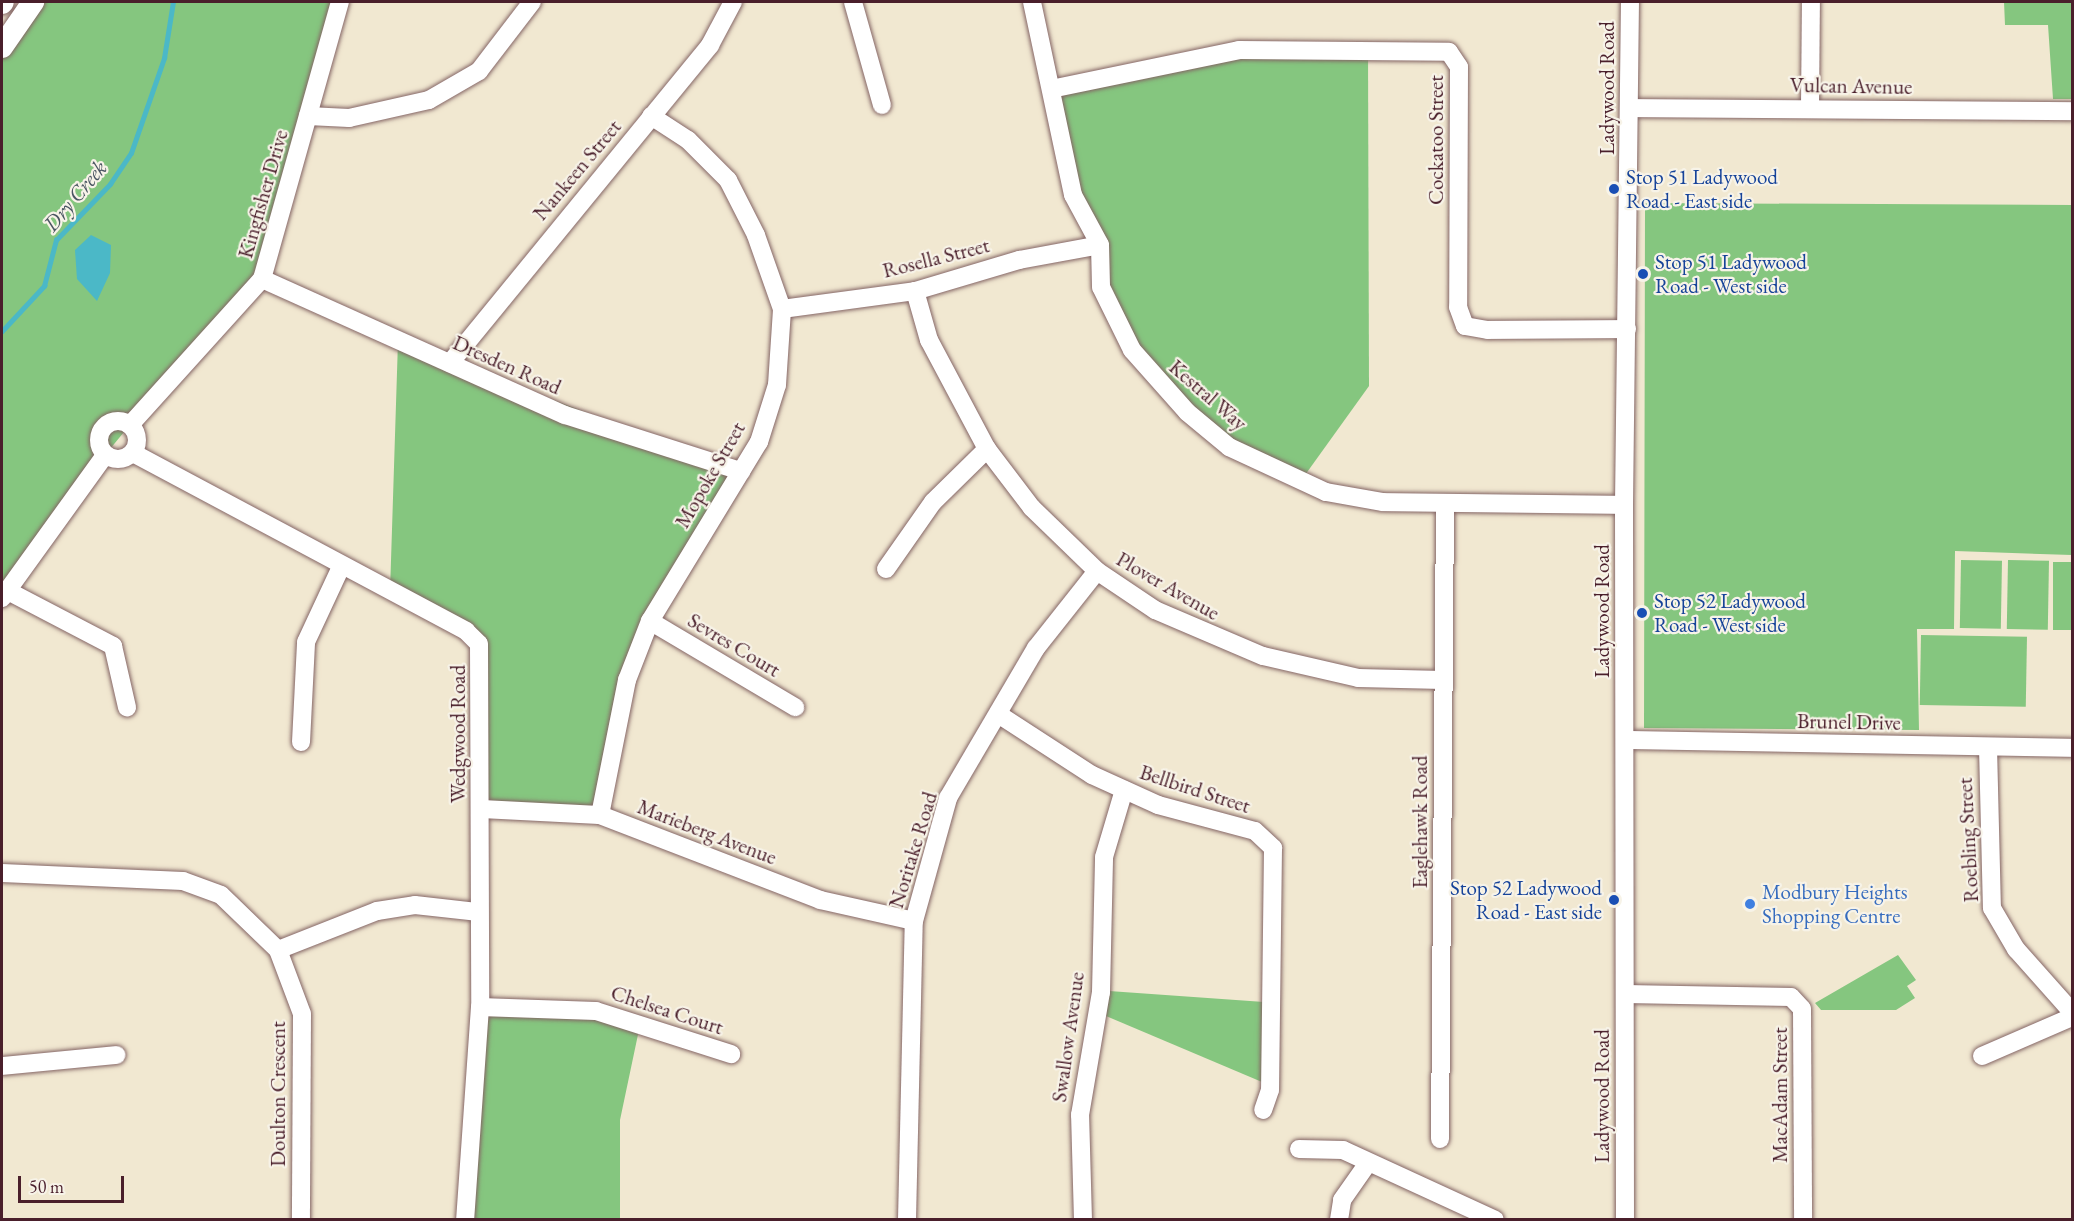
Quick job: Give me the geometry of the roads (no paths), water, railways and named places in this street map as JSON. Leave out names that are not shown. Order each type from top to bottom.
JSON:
[{"type":"main road","points":[[2,47],[33,2]]},
{"type":"street","name":"Kingfisher Drive","points":[[130,425],[262,279],[340,2]]},
{"type":"street","points":[[308,116],[349,118],[429,100],[479,71],[532,2]]},
{"type":"street","name":"Nankeen Street","points":[[450,363],[710,45],[733,2]]},
{"type":"street","points":[[853,2],[882,105]]},
{"type":"street","name":"Kestral Way","points":[[1032,2],[1073,195],[1100,245],[1101,287],[1132,350],[1156,382],[1229,447],[1326,492],[1445,505],[1624,505]]},
{"type":"street","name":"Ladywood Road","points":[[1625,1220],[1624,505],[1630,2]]},
{"type":"street","points":[[1810,108],[1811,2]]},
{"type":"street","name":"Cockatoo Street","points":[[1052,89],[1239,50],[1449,52],[1459,67],[1458,307],[1465,326],[1488,330],[1627,329]]},
{"type":"street","name":"Vulcan Avenue","points":[[1629,108],[2073,111]]},
{"type":"street","name":"Mopoke Street","points":[[600,815],[627,680],[650,621],[759,442],[777,385],[782,309],[756,235],[728,180],[688,140],[651,116]]},
{"type":"street","name":"Rosella Street","points":[[782,309],[915,291],[1019,260],[1100,245]]},
{"type":"street","name":"Dresden Road","points":[[262,279],[565,416],[741,471]]},
{"type":"street","name":"Plover Avenue","points":[[915,291],[929,340],[987,449],[1032,508],[1097,571],[1155,610],[1263,656],[1358,678],[1443,681]]},
{"type":"street","points":[[111,422],[130,425],[138,441],[133,453],[123,459],[105,455],[99,443],[101,431],[111,422]]},
{"type":"street","points":[[886,569],[933,502],[987,449]]},
{"type":"street","name":"Wedgwood Road","points":[[133,453],[341,567],[466,631],[479,644],[481,809],[477,912],[480,1007],[465,1220]]},
{"type":"street","points":[[105,455],[4,594],[113,646],[127,706]]},
{"type":"street","name":"Eaglehawk Road","points":[[1440,1139],[1445,505]]},
{"type":"street","points":[[301,742],[306,642],[341,567]]},
{"type":"street","name":"Noritake Road","points":[[907,1220],[914,921],[948,798],[1036,648],[1097,571]]},
{"type":"street","name":"Sevres Court","points":[[650,621],[795,707]]},
{"type":"street","name":"Bellbird Street","points":[[998,714],[1124,790],[1255,831],[1273,848],[1270,1090],[1263,1110]]},
{"type":"street","name":"Brunel Drive","points":[[1625,740],[2073,748]]},
{"type":"street","name":"Roebling Street","points":[[1988,747],[1992,908],[2016,949],[2073,1012]]},
{"type":"street","name":"Swallow Avenue","points":[[1083,1220],[1080,1115],[1101,992],[1104,857],[1124,790]]},
{"type":"street","name":"Marieberg Avenue","points":[[481,809],[600,815],[820,900],[914,921]]},
{"type":"street","name":"Doulton Crescent","points":[[2,873],[183,881],[221,895],[278,950],[302,1014],[301,1220]]},
{"type":"street","points":[[278,950],[377,911],[415,905],[477,912]]},
{"type":"street","name":"MacAdam Street","points":[[1625,994],[1791,997],[1802,1009],[1803,1220]]},
{"type":"street","name":"Chelsea Court","points":[[480,1007],[597,1011],[731,1054]]},
{"type":"street","points":[[1982,1056],[2073,1017]]},
{"type":"street","points":[[2,1066],[116,1055]]},
{"type":"street","points":[[1299,1149],[1343,1150],[1492,1219]]},
{"type":"street","points":[[1339,1220],[1342,1200],[1368,1163]]},
{"type":"water","points":[[91,235],[111,245],[110,273],[97,301],[77,279],[75,250]]},
{"type":"waterway","name":"Dry Creek","points":[[2,331],[44,286],[56,240],[110,184],[131,153],[164,58],[173,2]]},
{"type":"place","name":"Stop 51 Ladywood Road - East side","points":[[1614,189]]},
{"type":"place","name":"Stop 51 Ladywood Road - West side","points":[[1643,274]]},
{"type":"place","name":"Stop 52 Ladywood Road - West side","points":[[1642,613]]},
{"type":"place","name":"Stop 52 Ladywood Road - East side","points":[[1614,900]]},
{"type":"place","name":"Modbury Heights Shopping Centre","points":[[1750,904]]}]
